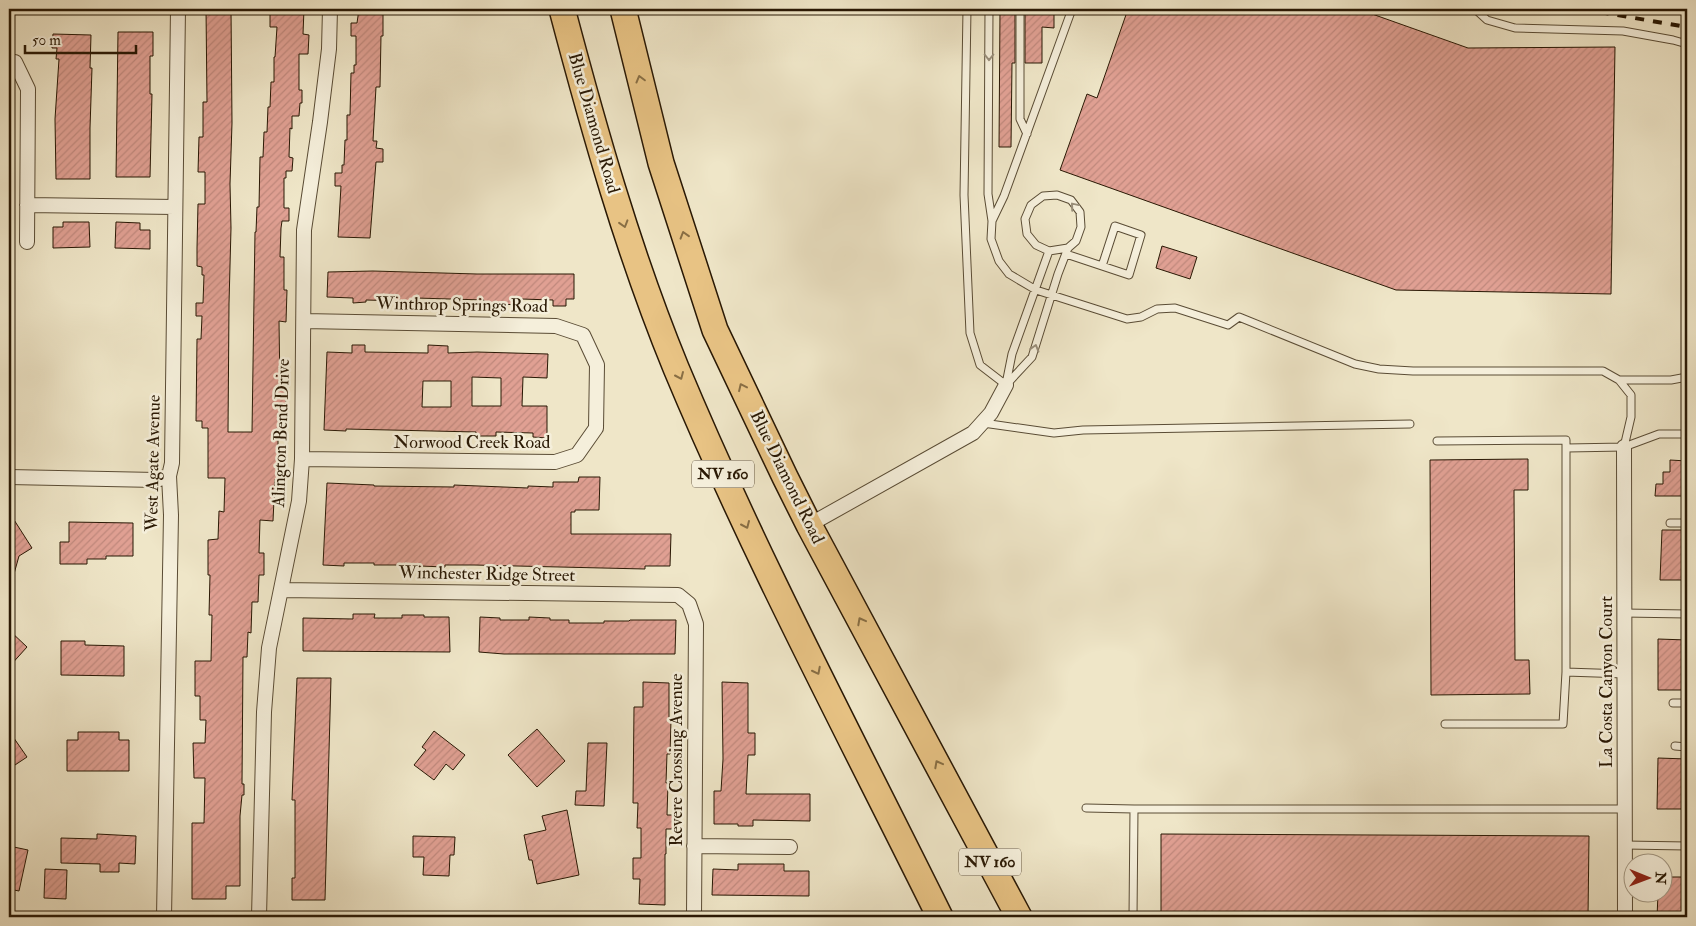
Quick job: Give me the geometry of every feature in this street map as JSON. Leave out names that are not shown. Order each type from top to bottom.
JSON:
[{"type":"highway","name":"Blue Diamond Road","points":[[562,9],[594,130],[632,251],[676,366],[754,544],[940,917]]},
{"type":"highway","name":"Blue Diamond Road","points":[[623,9],[661,164],[716,330],[809,525],[1019,917]]},
{"type":"street","name":"West Agate Avenue","points":[[164,917],[178,9]]},
{"type":"street","name":"Alington Bend Drive","points":[[259,917],[264,712],[270,648],[299,501],[302,460],[304,230],[329,48],[330,9]]},
{"type":"street","points":[[14,62],[28,89],[27,242]]},
{"type":"street","points":[[27,205],[175,207]]},
{"type":"street","name":"Winthrop Springs Road","points":[[304,321],[556,326],[583,335],[597,365],[596,396]]},
{"type":"street","points":[[809,525],[973,433],[990,413],[1006,386]]},
{"type":"street","name":"Norwood Creek Road","points":[[302,460],[555,462],[577,455],[596,428],[596,396]]},
{"type":"street","name":"La Costa Canyon Court","points":[[1624,447],[1625,917]]},
{"type":"street","points":[[9,477],[156,480],[170,476]]},
{"type":"street","name":"Winchester Ridge Street","points":[[282,590],[678,595],[689,604]]},
{"type":"street","name":"Revere Crossing Avenue","points":[[689,604],[696,624],[694,917]]},
{"type":"street","points":[[694,846],[790,847]]},
{"type":"lane","points":[[967,9],[964,195],[970,333],[980,365],[1006,386]]},
{"type":"lane","points":[[989,9],[988,194],[992,221],[991,239],[999,261],[1009,274],[1036,290],[1127,319],[1141,317],[1157,309],[1176,308],[1228,326],[1239,317],[1355,364],[1413,371],[1603,371],[1618,380],[1631,395],[1631,417],[1624,447]]},
{"type":"lane","points":[[1020,9],[1020,119],[1027,134]]},
{"type":"lane","points":[[992,221],[1004,196],[1072,9]]},
{"type":"lane","points":[[1475,9],[1487,20],[1514,28],[1623,31],[1687,44]]},
{"type":"lane","points":[[1006,386],[1032,358],[1051,295],[1067,251],[1076,241],[1082,227],[1080,212],[1071,200],[1057,195],[1043,196],[1031,205],[1025,219],[1027,234],[1036,246],[1049,251],[1067,251],[1102,266],[1129,275],[1141,236],[1115,226],[1102,266]]},
{"type":"lane","points":[[1006,386],[1012,354],[1049,251]]},
{"type":"lane","points":[[1618,380],[1671,380],[1687,377]]},
{"type":"lane","points":[[982,423],[1054,433],[1083,430],[1410,424]]},
{"type":"lane","points":[[1567,448],[1624,447],[1659,434],[1687,434]]},
{"type":"lane","points":[[1437,441],[1566,440],[1567,448],[1564,724],[1446,724]]},
{"type":"lane","points":[[1670,523],[1687,523]]},
{"type":"lane","points":[[1624,613],[1687,614]]},
{"type":"lane","points":[[1566,672],[1624,674]]},
{"type":"lane","points":[[1673,703],[1687,703]]},
{"type":"lane","points":[[1675,746],[1687,747]]},
{"type":"lane","points":[[1086,808],[1625,809]]},
{"type":"lane","points":[[1133,917],[1134,809]]},
{"type":"lane","points":[[1625,845],[1687,846]]},
{"type":"building","points":[[206,9],[231,9],[232,123],[228,432],[252,432],[255,232],[257,207],[259,207],[260,157],[263,157],[264,132],[267,132],[271,82],[274,82],[277,27],[270,27],[270,9],[304,9],[303,34],[309,35],[308,54],[299,54],[299,90],[302,90],[302,103],[300,103],[299,116],[292,116],[289,157],[293,158],[292,171],[286,171],[286,178],[284,178],[284,208],[289,208],[289,221],[282,221],[281,228],[280,257],[284,257],[284,290],[287,290],[286,322],[279,321],[280,390],[286,390],[286,404],[283,404],[282,430],[278,430],[278,465],[284,465],[284,479],[275,479],[273,521],[260,520],[259,553],[264,553],[264,575],[259,575],[258,602],[252,602],[251,633],[248,632],[247,657],[243,657],[242,784],[244,784],[244,795],[242,795],[240,816],[240,886],[226,886],[226,899],[192,899],[192,823],[204,823],[205,778],[194,778],[193,743],[205,743],[206,720],[200,720],[200,696],[195,696],[195,661],[211,661],[212,615],[209,615],[210,575],[208,575],[208,540],[218,539],[219,511],[224,512],[225,478],[208,478],[208,428],[202,428],[202,421],[196,421],[197,339],[201,339],[202,316],[196,316],[196,303],[203,303],[204,275],[202,275],[202,267],[197,266],[197,248],[198,204],[205,204],[205,172],[198,172],[199,137],[203,137],[203,102],[207,102]]},
{"type":"building","points":[[359,9],[383,9],[380,87],[376,87],[373,141],[377,141],[376,148],[383,149],[383,162],[376,162],[370,238],[338,237],[341,186],[335,186],[335,173],[342,173],[342,165],[344,165],[347,115],[350,115],[351,73],[354,73],[354,65],[356,65],[356,36],[351,36],[351,23],[357,23]]},
{"type":"building","points":[[1000,9],[1015,9],[1015,63],[1012,63],[1011,147],[999,147]]},
{"type":"building","points":[[1025,9],[1054,9],[1054,28],[1042,27],[1042,63],[1025,63]]},
{"type":"building","points":[[1128,9],[1358,9],[1468,48],[1615,47],[1611,294],[1396,290],[1060,170],[1087,94],[1097,98]]},
{"type":"building","points":[[118,32],[153,32],[153,56],[150,56],[150,94],[152,94],[150,177],[116,177]]},
{"type":"building","points":[[53,34],[91,35],[90,179],[56,179],[55,119],[59,59],[56,59],[57,48],[52,48]]},
{"type":"building","points":[[63,222],[89,222],[90,247],[53,248],[53,227],[63,227]]},
{"type":"building","points":[[116,222],[140,223],[140,230],[150,230],[150,249],[115,248]]},
{"type":"building","points":[[1162,246],[1197,257],[1190,279],[1156,268]]},
{"type":"building","points":[[328,272],[574,274],[574,299],[566,299],[566,306],[553,306],[553,300],[521,299],[521,305],[498,304],[498,306],[484,306],[484,300],[416,298],[415,305],[402,305],[402,301],[366,300],[366,302],[353,303],[353,298],[327,297]]},
{"type":"building","points":[[352,345],[365,345],[365,352],[428,353],[428,345],[448,346],[448,353],[548,354],[547,378],[523,377],[522,406],[547,406],[547,438],[533,437],[533,433],[496,432],[496,436],[476,436],[476,432],[324,430],[327,352],[352,353]],"holes":[[[472,377],[501,378],[501,406],[472,406]],[[423,381],[451,381],[451,407],[422,407]]]},
{"type":"building","points":[[1528,459],[1528,490],[1514,490],[1515,660],[1529,660],[1530,694],[1431,695],[1430,460]]},
{"type":"building","points":[[1670,460],[1687,461],[1687,496],[1655,496],[1656,484],[1663,484],[1663,472],[1670,472]]},
{"type":"building","points":[[579,477],[600,477],[599,510],[575,510],[575,512],[571,512],[571,534],[671,534],[670,566],[645,566],[645,569],[474,565],[445,565],[445,567],[374,565],[374,563],[344,563],[344,566],[323,565],[327,483],[374,486],[454,487],[454,485],[528,488],[528,486],[553,487],[553,482],[578,482]]},
{"type":"building","points":[[9,512],[32,548],[19,556],[12,581],[9,580]]},
{"type":"building","points":[[69,522],[133,523],[133,556],[106,556],[106,559],[87,559],[87,564],[60,564],[60,542],[69,542]]},
{"type":"building","points":[[1662,530],[1687,530],[1687,580],[1660,580]]},
{"type":"building","points":[[353,614],[375,614],[374,618],[402,618],[402,615],[449,617],[450,652],[303,651],[303,618],[353,619]]},
{"type":"building","points":[[480,617],[500,618],[500,620],[529,620],[529,617],[550,618],[550,620],[569,620],[569,623],[676,620],[675,654],[504,654],[479,652]]},
{"type":"building","points":[[9,630],[27,647],[9,667]]},
{"type":"building","points":[[1658,639],[1687,640],[1687,690],[1658,690]]},
{"type":"building","points":[[61,641],[85,641],[85,645],[124,646],[124,676],[61,675]]},
{"type":"building","points":[[297,678],[331,678],[325,900],[292,900],[292,878],[295,878],[295,800],[292,800]]},
{"type":"building","points":[[643,682],[669,683],[669,720],[671,720],[670,754],[667,754],[667,815],[674,815],[673,829],[666,829],[665,905],[639,904],[640,879],[633,879],[633,858],[641,858],[641,828],[637,828],[638,803],[633,803],[634,707],[643,707]]},
{"type":"building","points":[[722,682],[748,683],[748,733],[755,733],[755,755],[748,755],[746,794],[810,794],[810,821],[753,820],[753,826],[714,824],[714,791],[721,791],[723,759]]},
{"type":"building","points":[[537,729],[565,761],[537,787],[508,755]]},
{"type":"building","points":[[9,731],[27,757],[9,769]]},
{"type":"building","points":[[434,731],[465,755],[453,770],[446,764],[434,780],[414,765],[426,750],[422,747]]},
{"type":"building","points":[[78,732],[119,732],[119,740],[129,740],[129,771],[67,771],[67,740],[78,740]]},
{"type":"building","points":[[588,743],[607,743],[604,806],[575,805],[576,791],[586,791]]},
{"type":"building","points":[[1658,758],[1687,759],[1687,809],[1657,809]]},
{"type":"building","points":[[567,810],[579,875],[537,884],[532,860],[529,860],[524,835],[546,830],[542,816]]},
{"type":"building","points":[[97,834],[136,836],[135,864],[119,863],[119,872],[100,872],[100,864],[61,863],[61,838],[97,839]]},
{"type":"building","points":[[1161,834],[1589,836],[1588,917],[1161,917]]},
{"type":"building","points":[[413,836],[455,837],[454,855],[450,855],[449,876],[423,875],[424,857],[413,857]]},
{"type":"building","points":[[9,846],[28,850],[19,891],[9,889]]},
{"type":"building","points":[[738,864],[784,864],[784,871],[809,871],[809,896],[712,895],[713,869],[738,870]]},
{"type":"building","points":[[45,869],[67,870],[66,899],[44,898]]},
{"type":"building","points":[[1674,877],[1687,877],[1687,917],[1657,917],[1658,904],[1674,904]]},
{"type":"railway","points":[[1582,9],[1687,27]]}]
